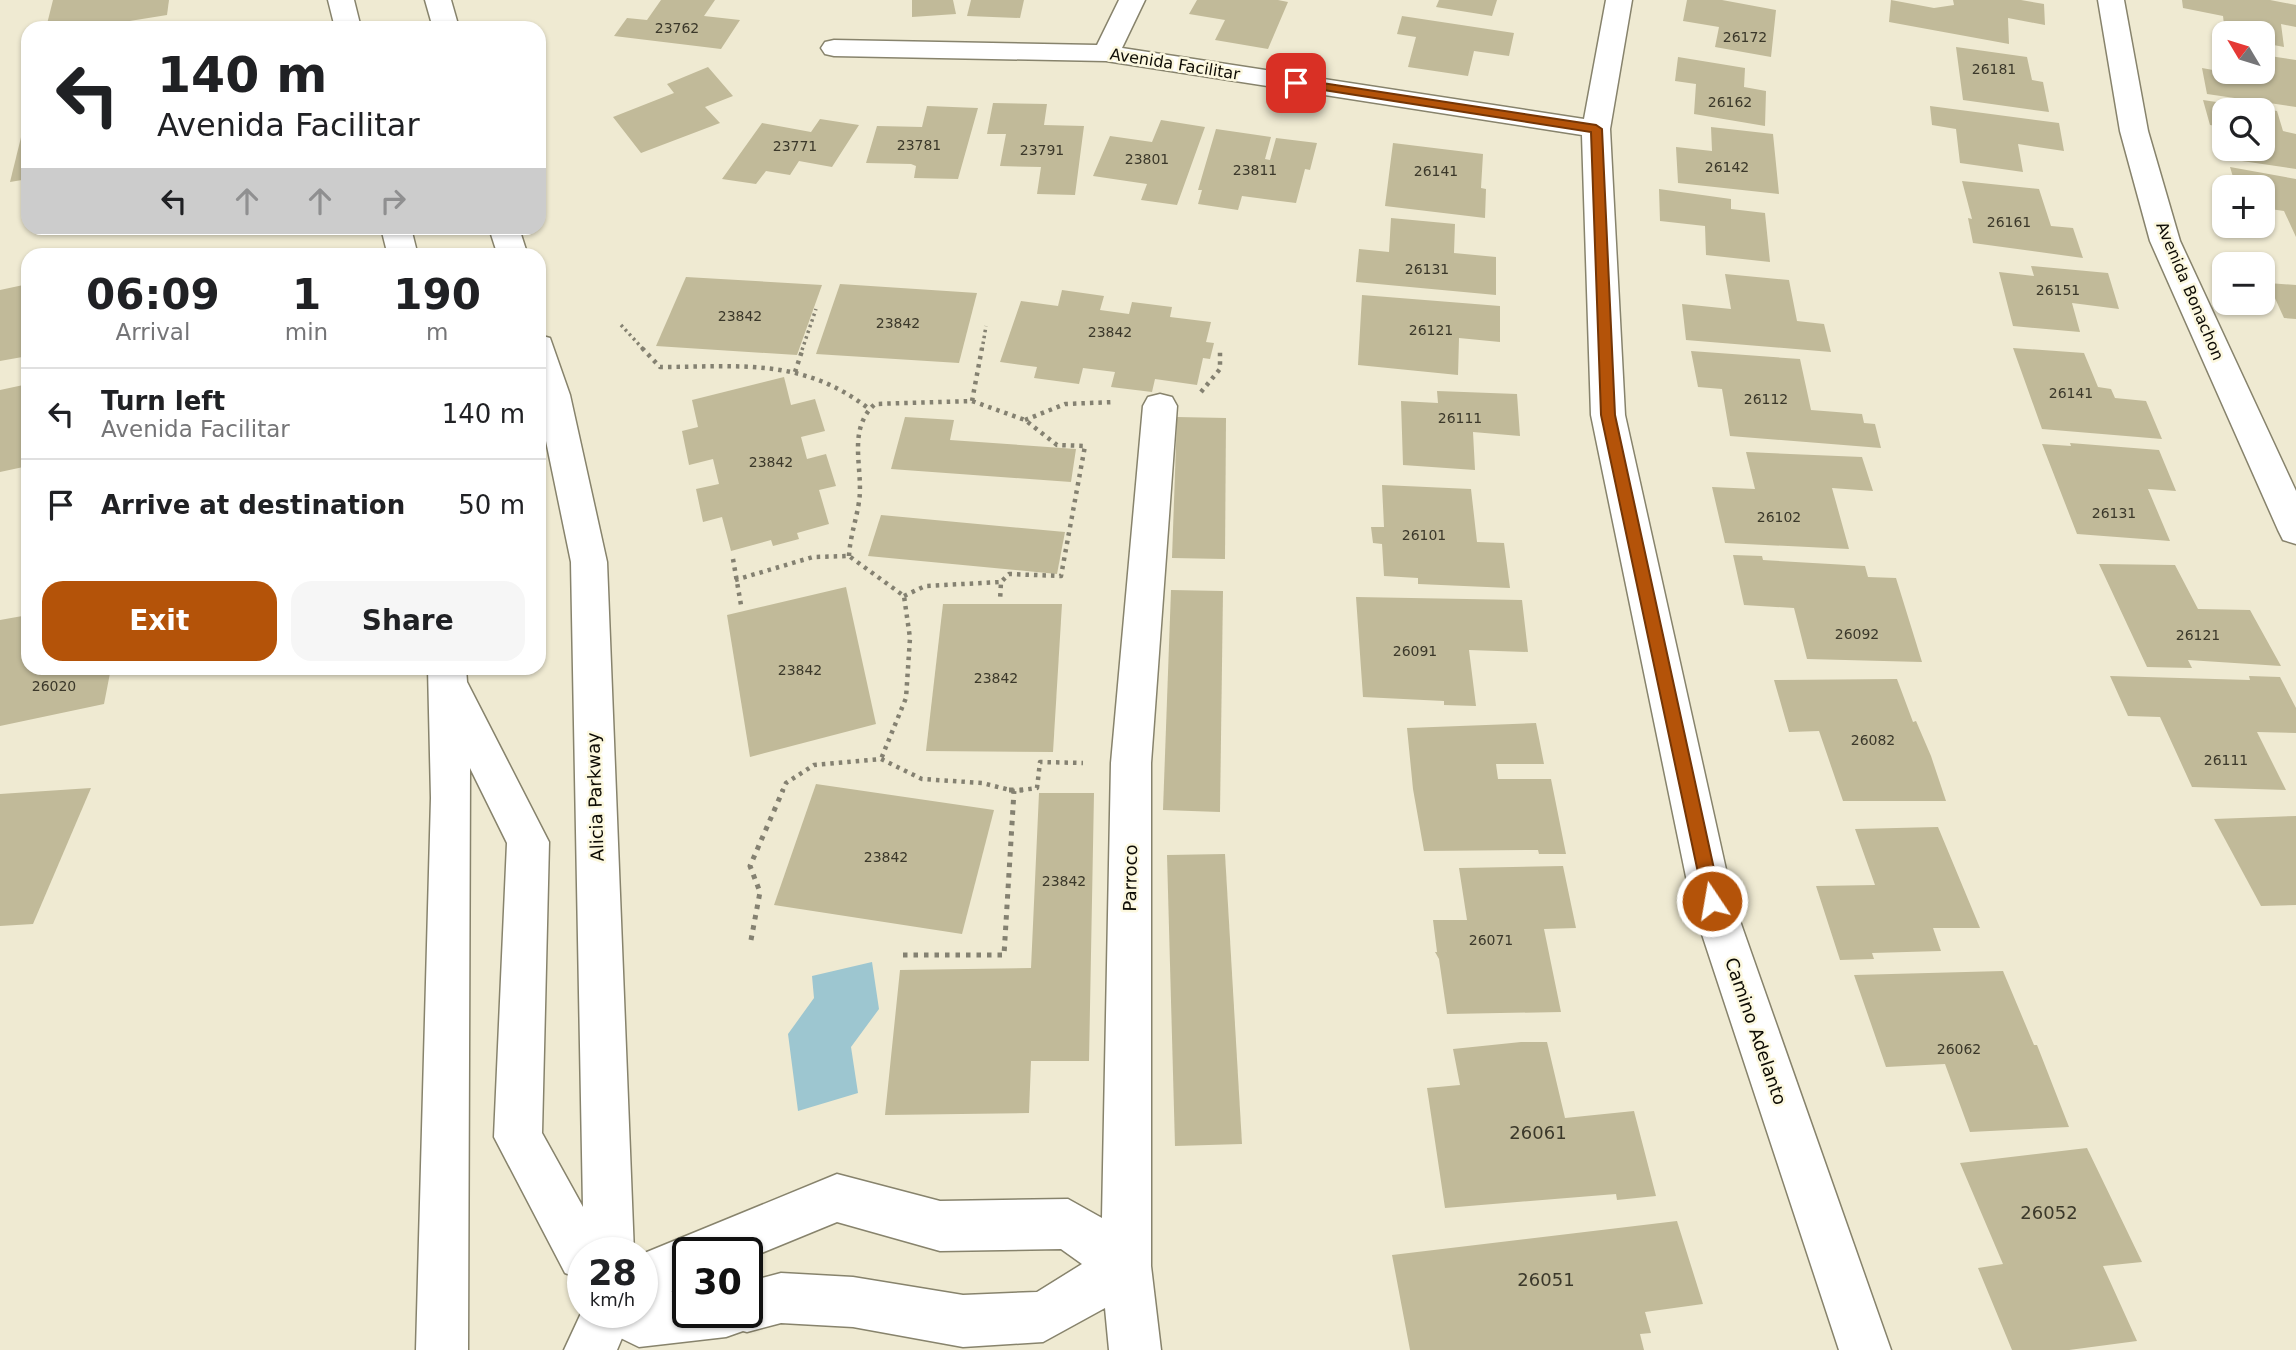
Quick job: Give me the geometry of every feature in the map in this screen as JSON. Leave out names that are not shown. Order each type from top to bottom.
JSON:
[{"type":"street","points":[[341,0],[346,21]]},
{"type":"street","points":[[438,0],[444,21]]},
{"type":"street","points":[[1106,53],[1132,0]]},
{"type":"street","name":"Camino Adelanto","points":[[1619,0],[1596,129],[1608,415],[1712,901],[1865,1350]]},
{"type":"street","name":"Avenida Bonachon","points":[[2110,0],[2134,131],[2165,241],[2296,530]]},
{"type":"street","name":"Avenida Facilitar","points":[[834,48],[1106,53],[1596,129]]},
{"type":"street","name":"Alicia Parkway","points":[[546,370],[589,562],[609,1237]]},
{"type":"street","name":"Parroco","points":[[1135,1350],[1126,1266],[1131,763],[1149,513],[1160,406]]},
{"type":"street","points":[[448,676],[528,842],[518,1137],[573,1237]]},
{"type":"street","points":[[442,1350],[451,798],[448,676]]},
{"type":"street","points":[[740,1237],[836,1198],[940,1226],[1068,1224],[1126,1266],[1044,1317],[963,1321],[853,1302],[781,1298],[763,1303]]},
{"type":"street","points":[[590,1350],[601,1328]]},
{"type":"street","points":[[609,1328],[609,1350]]},
{"type":"path","points":[[795,372],[816,309]]},
{"type":"path","points":[[621,325],[660,367],[795,372],[820,378],[844,390],[868,408]]},
{"type":"path","points":[[972,401],[986,326]]},
{"type":"path","points":[[849,556],[849,534],[859,501],[858,437],[868,408],[876,404],[972,401],[1025,421],[1057,444],[1085,446],[1076,508],[1061,576],[1009,573],[1001,582],[1000,601]]},
{"type":"path","points":[[735,580],[813,557],[849,556],[904,596],[910,638],[906,698],[881,759]]},
{"type":"path","points":[[733,559],[741,604]]},
{"type":"path","points":[[904,596],[925,586],[1001,582]]},
{"type":"path","points":[[751,940],[760,892],[750,866],[786,783],[814,765],[881,759],[922,779],[982,783],[1014,791],[1037,788],[1041,762],[1131,763]]},
{"type":"path","points":[[902,956],[1004,955],[1014,791]]},
{"type":"water","points":[[872,962],[879,1009],[851,1047],[858,1093],[798,1111],[788,1034],[814,998],[812,976]]},
{"type":"building","points":[[53,0],[169,0],[167,15],[130,21],[48,21]]},
{"type":"building","points":[[661,0],[715,0],[704,16],[740,20],[721,49],[614,36],[627,18],[647,20]]},
{"type":"building","points":[[912,0],[953,0],[956,14],[912,17]]},
{"type":"building","points":[[971,0],[1024,0],[1020,18],[967,16]]},
{"type":"building","points":[[1197,0],[1288,2],[1268,49],[1215,40],[1225,20],[1189,14]]},
{"type":"building","points":[[1439,0],[1497,0],[1492,16],[1436,7]]},
{"type":"building","points":[[1687,0],[1722,0],[1776,10],[1771,57],[1715,47],[1719,27],[1683,21]]},
{"type":"building","points":[[1891,0],[1934,8],[1954,5],[1953,0],[2021,0],[2044,4],[2045,25],[2008,18],[2009,44],[1889,22]]},
{"type":"building","points":[[2182,0],[2270,0],[2296,5],[2296,27],[2281,24],[2284,47],[2275,45],[2275,21],[2224,21],[2223,16],[2183,8]]},
{"type":"building","points":[[1402,16],[1514,33],[1509,56],[1474,51],[1468,76],[1408,67],[1416,37],[1397,34]]},
{"type":"building","points":[[1956,47],[2027,57],[2032,80],[2043,82],[2049,112],[1963,100]]},
{"type":"building","points":[[1678,57],[1745,68],[1744,87],[1766,91],[1765,126],[1694,114],[1696,84],[1675,81]]},
{"type":"building","points":[[2275,57],[2296,60],[2296,107],[2275,104],[2275,98],[2234,98],[2207,94],[2202,68],[2212,70],[2212,84],[2275,84]]},
{"type":"building","points":[[708,67],[733,96],[705,107],[720,123],[641,153],[613,117],[674,93],[667,84]]},
{"type":"building","points":[[2203,100],[2212,101],[2210,125]]},
{"type":"building","points":[[993,103],[1047,104],[1044,125],[1084,126],[1075,195],[1037,194],[1041,167],[1000,166],[1006,134],[987,134]]},
{"type":"building","points":[[927,106],[978,108],[958,179],[914,178],[916,166],[911,164],[866,163],[877,126],[922,127]]},
{"type":"building","points":[[1930,106],[2059,123],[2064,151],[2018,144],[2023,172],[1960,163],[1956,129],[1932,125]]},
{"type":"building","points":[[2275,111],[2283,131],[2296,134],[2296,169],[2242,161],[2275,161]]},
{"type":"building","points":[[820,119],[859,125],[832,167],[799,161],[790,175],[766,171],[756,184],[722,179],[762,123],[811,132]]},
{"type":"building","points":[[1161,120],[1205,127],[1177,205],[1141,200],[1147,184],[1093,176],[1110,136],[1152,142]]},
{"type":"building","points":[[1711,127],[1773,134],[1779,194],[1678,183],[1676,147],[1712,151]]},
{"type":"building","points":[[1216,129],[1271,137],[1265,159],[1270,160],[1276,138],[1317,143],[1310,170],[1305,169],[1296,203],[1242,196],[1238,210],[1198,204],[1202,190],[1198,190]]},
{"type":"building","points":[[21,137],[21,180],[10,182]]},
{"type":"building","points":[[1393,143],[1483,154],[1481,188],[1486,189],[1485,218],[1385,206]]},
{"type":"building","points":[[2230,167],[2274,175],[2232,175]]},
{"type":"building","points":[[2275,175],[2296,179],[2296,237],[2284,211],[2275,210]]},
{"type":"building","points":[[1962,181],[2039,189],[2051,226],[2073,228],[2083,258],[1973,243],[1968,218],[1972,219]]},
{"type":"building","points":[[1659,189],[1731,199],[1731,209],[1765,213],[1770,262],[1706,255],[1705,226],[1660,221]]},
{"type":"building","points":[[1391,218],[1455,224],[1454,253],[1496,257],[1496,295],[1356,282],[1359,249],[1389,252]]},
{"type":"building","points":[[2031,266],[2108,273],[2119,309],[2072,303],[2080,332],[2013,326],[1999,272],[2034,276]]},
{"type":"building","points":[[1725,274],[1789,280],[1797,321],[1824,324],[1831,352],[1686,340],[1682,304],[1731,309]]},
{"type":"building","points":[[686,277],[822,285],[797,355],[656,346]]},
{"type":"building","points":[[840,284],[977,293],[959,363],[816,354]]},
{"type":"building","points":[[2275,284],[2296,285],[2296,319],[2284,318],[2275,298]]},
{"type":"building","points":[[21,286],[21,357],[0,361],[0,290]]},
{"type":"building","points":[[1062,290],[1104,296],[1100,310],[1129,314],[1132,302],[1172,307],[1170,317],[1211,322],[1206,342],[1214,343],[1210,359],[1203,358],[1197,385],[1155,379],[1152,392],[1111,387],[1115,372],[1083,368],[1079,384],[1034,378],[1037,367],[1000,362],[1021,301],[1058,306]]},
{"type":"building","points":[[1362,295],[1500,306],[1500,342],[1459,338],[1458,375],[1358,365]]},
{"type":"building","points":[[2013,348],[2084,353],[2098,387],[2111,389],[2115,398],[2146,401],[2162,439],[2042,429]]},
{"type":"building","points":[[1691,351],[1800,359],[1811,410],[1862,414],[1864,423],[1875,424],[1881,448],[1730,436],[1722,389],[1698,387]]},
{"type":"building","points":[[784,377],[791,405],[815,399],[825,431],[801,437],[807,459],[826,454],[836,486],[819,490],[829,524],[797,533],[799,539],[773,546],[771,540],[731,551],[722,517],[703,522],[696,489],[719,484],[713,459],[689,465],[682,431],[698,427],[692,400]]},
{"type":"building","points":[[21,386],[21,468],[0,472],[0,390]]},
{"type":"building","points":[[1437,391],[1517,394],[1520,436],[1473,432],[1475,470],[1403,465],[1401,401],[1438,403]]},
{"type":"building","points":[[905,417],[954,420],[950,440],[1076,449],[1071,482],[891,469]]},
{"type":"building","points":[[1177,417],[1226,418],[1225,559],[1172,558]]},
{"type":"building","points":[[2070,443],[2159,450],[2176,491],[2148,489],[2170,541],[2077,534],[2042,444],[2071,446]]},
{"type":"building","points":[[1746,452],[1862,457],[1873,491],[1832,488],[1849,549],[1725,543],[1712,487],[1755,489]]},
{"type":"building","points":[[1382,485],[1471,489],[1477,542],[1504,543],[1510,588],[1418,584],[1418,578],[1384,576],[1382,544],[1373,543],[1371,527],[1384,527]]},
{"type":"building","points":[[881,515],[1065,532],[1057,574],[868,556]]},
{"type":"building","points":[[1733,555],[1762,556],[1763,560],[1865,566],[1868,577],[1896,578],[1922,662],[1807,659],[1794,608],[1744,605]]},
{"type":"building","points":[[2099,564],[2175,565],[2198,609],[2250,610],[2281,666],[2188,660],[2192,668],[2147,667]]},
{"type":"building","points":[[846,587],[876,724],[750,757],[727,615]]},
{"type":"building","points":[[1171,590],[1223,591],[1220,812],[1163,810]]},
{"type":"building","points":[[1356,597],[1522,600],[1528,652],[1469,650],[1476,706],[1444,705],[1444,701],[1363,697]]},
{"type":"building","points":[[943,604],[1062,604],[1053,752],[926,751]]},
{"type":"building","points":[[21,616],[21,675],[110,675],[104,704],[0,726],[0,620]]},
{"type":"building","points":[[2110,676],[2250,680],[2249,676],[2280,677],[2296,708],[2296,733],[2257,732],[2286,790],[2192,787],[2160,717],[2128,716]]},
{"type":"building","points":[[1897,679],[1913,722],[1916,721],[1931,756],[1946,801],[1843,801],[1819,731],[1789,732],[1774,680]]},
{"type":"building","points":[[1536,723],[1544,764],[1496,764],[1498,779],[1551,779],[1566,854],[1539,854],[1538,850],[1424,851],[1413,789],[1407,728]]},
{"type":"building","points":[[816,784],[994,810],[962,934],[774,905]]},
{"type":"building","points":[[91,788],[33,924],[0,926],[0,794]]},
{"type":"building","points":[[1039,793],[1094,793],[1089,1061],[1031,1061],[1029,1113],[885,1115],[900,970],[1031,968]]},
{"type":"building","points":[[2296,816],[2296,905],[2261,906],[2214,819]]},
{"type":"building","points":[[1938,827],[1980,928],[1933,928],[1941,951],[1872,953],[1874,959],[1840,960],[1816,886],[1875,885],[1855,829]]},
{"type":"building","points":[[1225,854],[1242,1144],[1175,1146],[1167,855]]},
{"type":"building","points":[[1563,866],[1576,928],[1544,929],[1561,1012],[1447,1014],[1439,959],[1435,952],[1433,920],[1467,920],[1459,868]]},
{"type":"building","points":[[2003,971],[2034,1045],[2037,1045],[2069,1127],[1970,1132],[1945,1064],[1886,1067],[1854,975]]},
{"type":"building","points":[[1547,1042],[1565,1118],[1634,1111],[1656,1196],[1617,1200],[1616,1194],[1445,1208],[1427,1088],[1460,1085],[1453,1049]]},
{"type":"building","points":[[2087,1148],[2142,1262],[2103,1266],[2137,1341],[2069,1350],[2012,1350],[1978,1268],[2003,1264],[1960,1163]]},
{"type":"building","points":[[1677,1221],[1703,1304],[1645,1312],[1651,1333],[1640,1334],[1644,1350],[1410,1350],[1392,1255]]},
{"type":"route","points":[[1296,83],[1596,129],[1608,415],[1712,901]]}]
